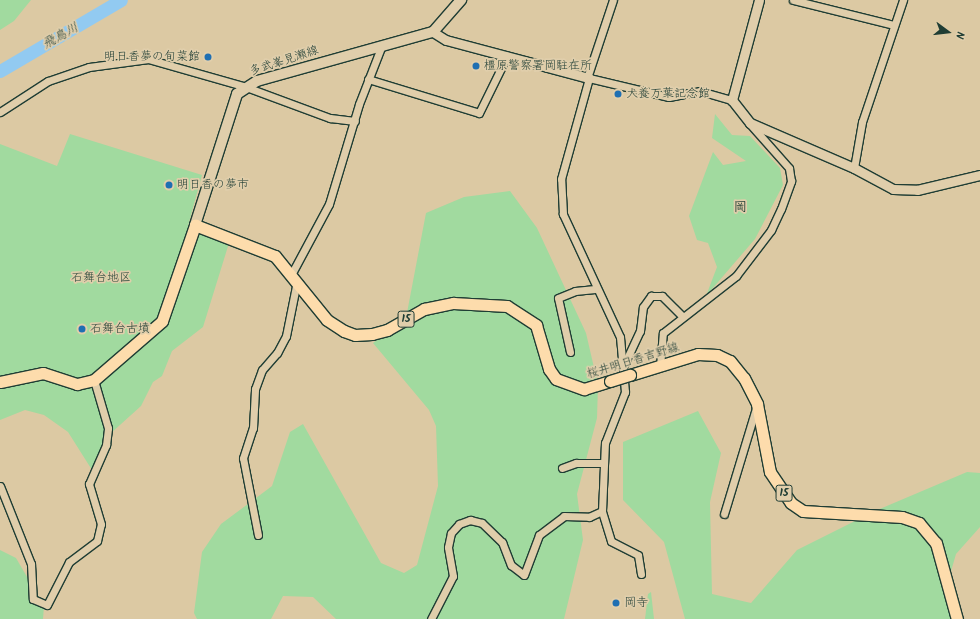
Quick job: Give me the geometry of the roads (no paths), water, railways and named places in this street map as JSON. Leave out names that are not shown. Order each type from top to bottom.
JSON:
[{"type":"main road","points":[[433,32],[461,0]]},
{"type":"main road","name":"多武峯見瀬線","points":[[195,225],[236,94],[246,87],[382,45],[433,32]]},
{"type":"main road","points":[[0,382],[43,373],[77,384],[94,380],[162,321],[195,225]]},
{"type":"main road","name":"桜井明日香吉野線","points":[[195,225],[261,249],[275,256],[295,277],[327,320],[355,335],[387,330],[424,309],[473,302],[507,306],[536,325],[549,369],[556,379],[584,389],[610,381],[627,371],[660,366],[698,354],[717,355],[730,361],[744,378],[757,404],[770,472],[791,503],[803,511],[841,516],[902,517],[919,523],[936,543],[957,619]]},
{"type":"street","points":[[613,0],[588,78],[561,179],[563,214],[585,256],[595,289],[620,337],[627,371],[626,392],[605,443],[602,463],[602,511],[611,541],[638,555],[642,574]]},
{"type":"street","points":[[732,100],[759,0]]},
{"type":"street","points":[[793,0],[894,25]]},
{"type":"street","points":[[854,168],[862,122],[903,0]]},
{"type":"street","points":[[433,32],[446,40],[588,78],[669,97],[700,91],[732,100],[789,168],[791,177],[786,195],[771,230],[736,276],[682,316],[663,333],[660,366]]},
{"type":"street","points":[[258,535],[243,458],[253,428],[255,388],[262,370],[277,353],[286,336],[295,277],[321,224],[368,79],[382,45]]},
{"type":"street","points":[[368,79],[479,112],[507,56]]},
{"type":"street","points":[[0,112],[48,81],[88,67],[144,59],[246,87],[330,118],[355,121]]},
{"type":"street","points":[[750,123],[854,168],[893,189],[917,190],[980,175]]},
{"type":"street","points":[[570,352],[558,298],[576,291],[595,289]]},
{"type":"street","points":[[627,371],[640,331],[643,307],[651,296],[662,296],[682,316]]},
{"type":"street","points":[[0,486],[31,564],[33,599],[48,605],[69,562],[97,540],[102,524],[89,484],[106,445],[108,428],[94,380]]},
{"type":"street","points":[[724,514],[757,404]]},
{"type":"street","points":[[562,468],[576,463],[602,463]]},
{"type":"street","points":[[431,619],[453,576],[448,547],[451,533],[459,524],[470,520],[482,523],[502,542],[511,565],[524,575],[539,535],[564,516],[589,517],[602,511]]},
{"type":"waterway","name":"飛鳥川","points":[[0,71],[121,0]]},
{"type":"place","name":"明日香夢の旬菜館","points":[[208,57]]},
{"type":"place","name":"橿原警察署岡駐在所","points":[[476,66]]},
{"type":"place","name":"犬養万葉記念館","points":[[618,94]]},
{"type":"place","name":"明日香の夢市","points":[[169,185]]},
{"type":"place","name":"石舞台古墳","points":[[82,329]]},
{"type":"place","name":"岡寺","points":[[616,603]]},
{"type":"district","name":"岡","points":[[740,208]]},
{"type":"park label","name":"石舞台地区","points":[[101,278]]}]
